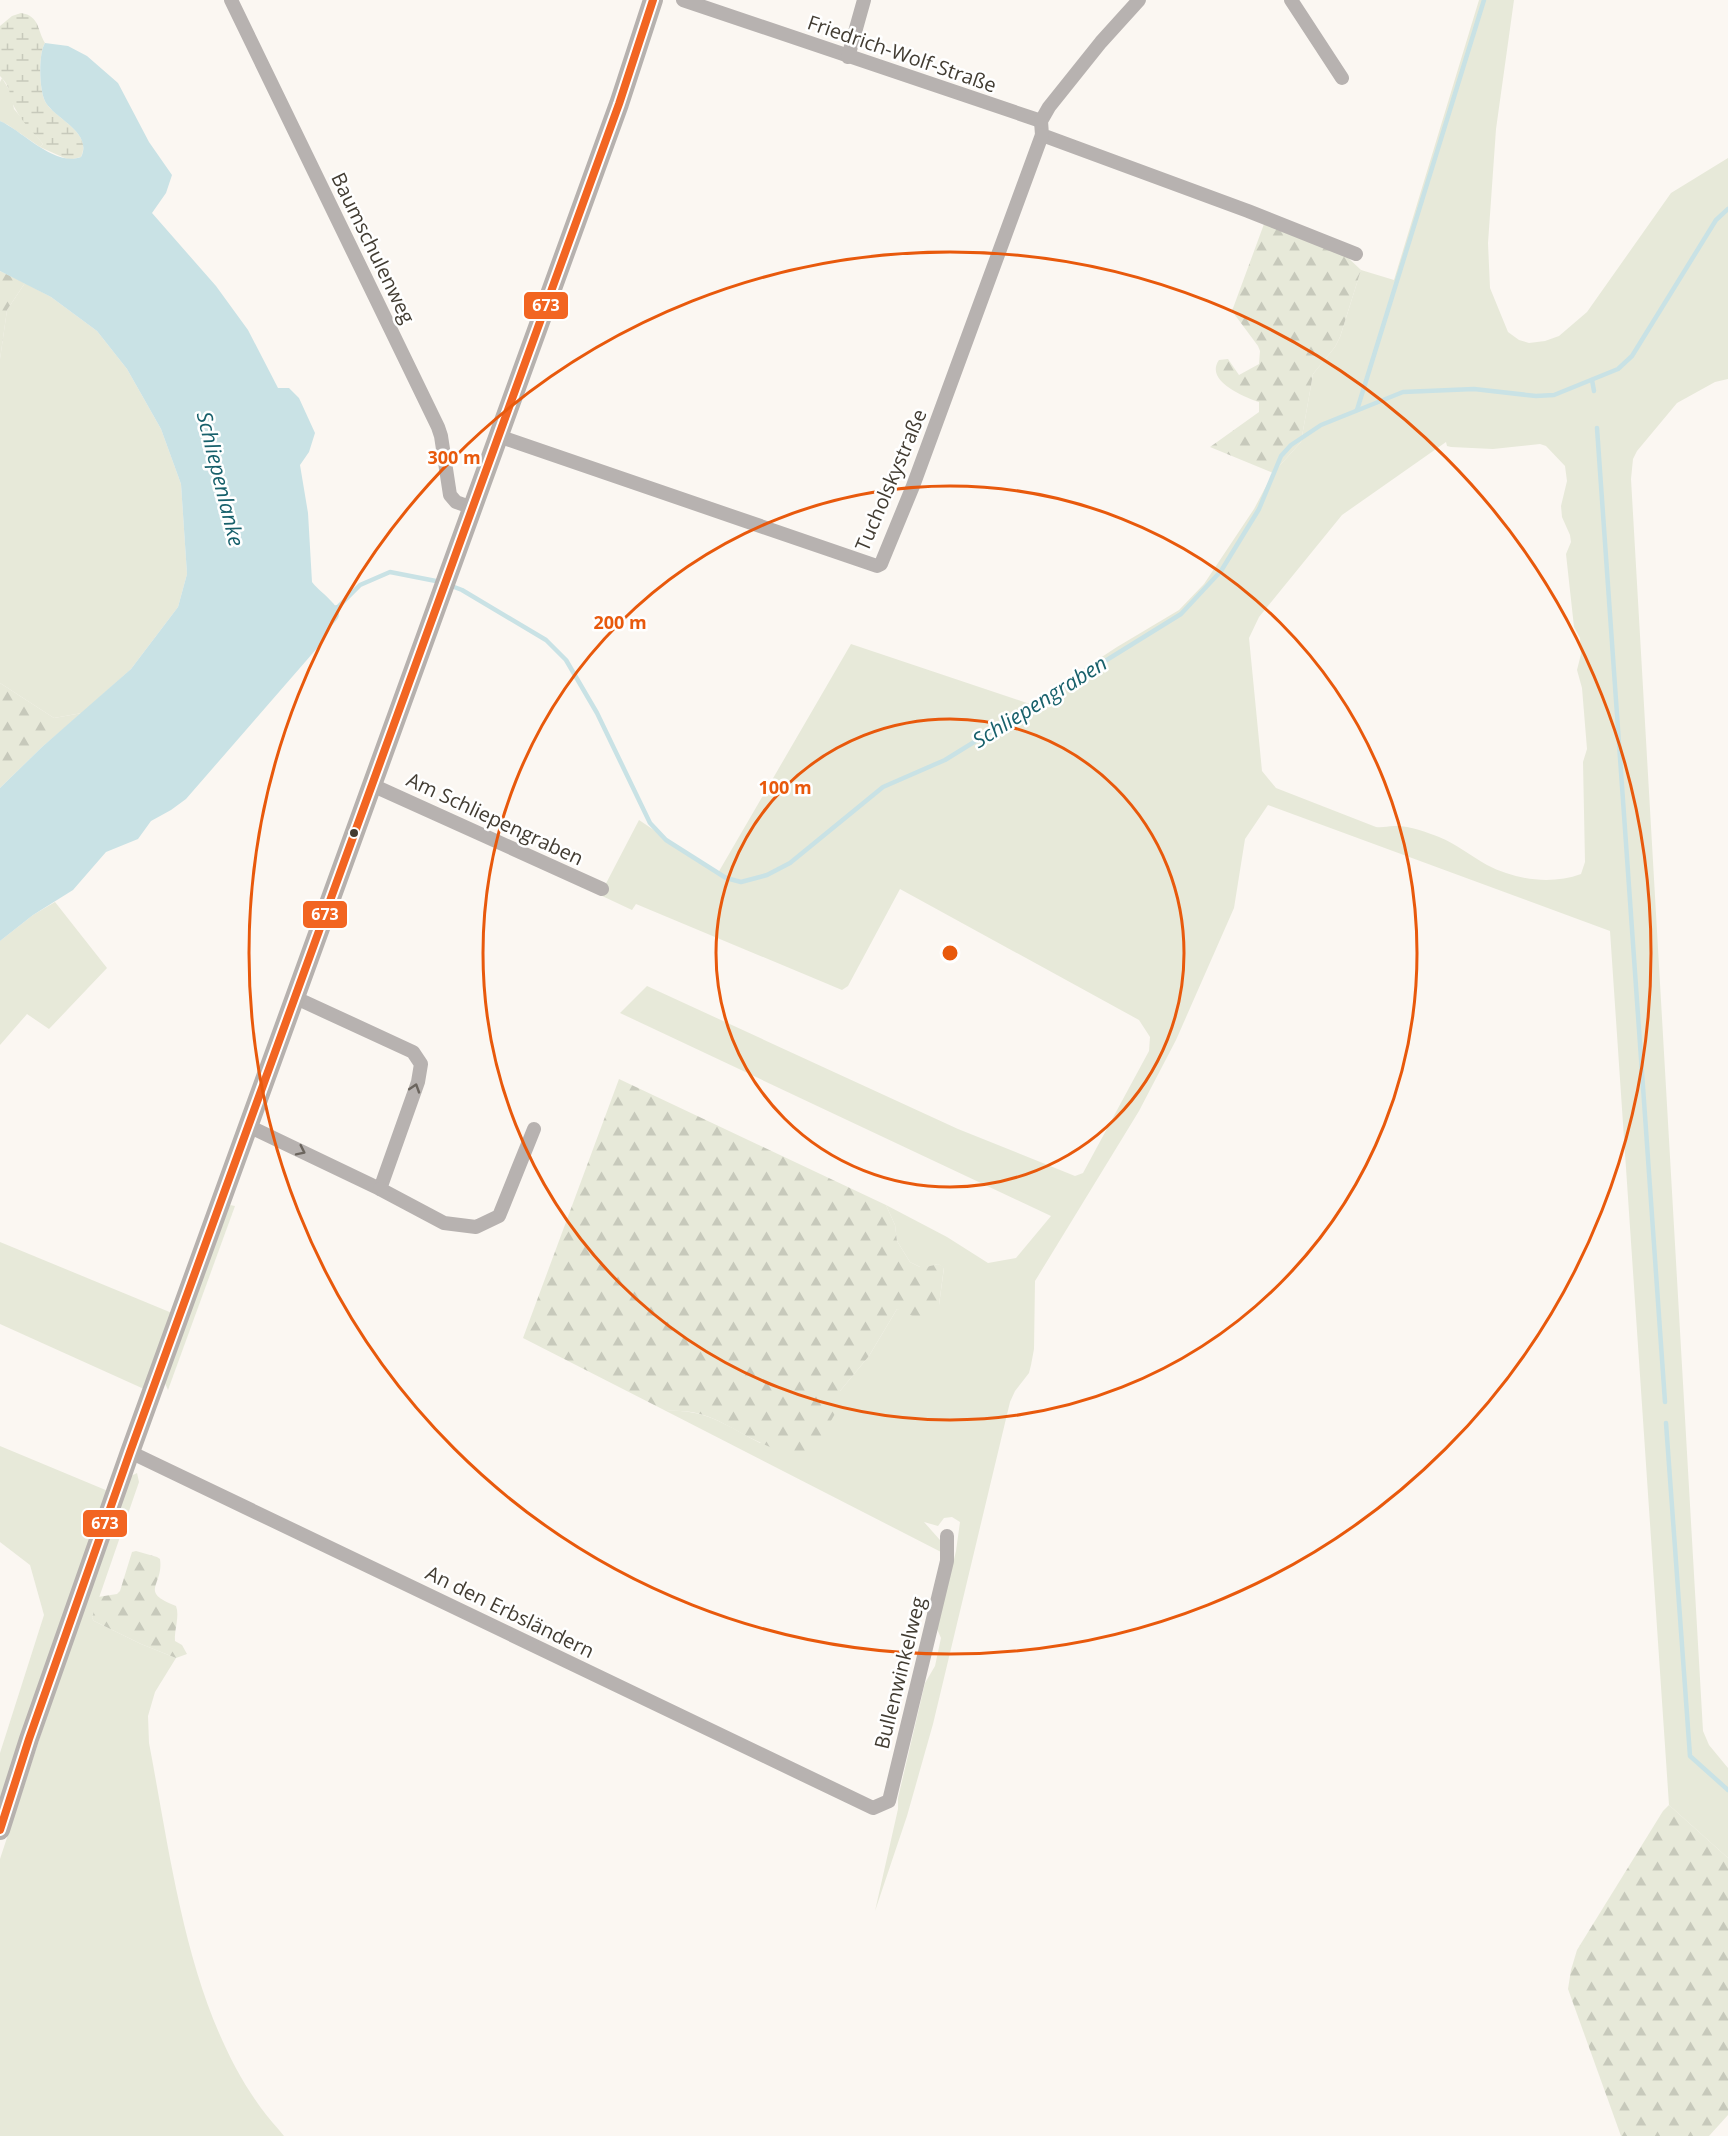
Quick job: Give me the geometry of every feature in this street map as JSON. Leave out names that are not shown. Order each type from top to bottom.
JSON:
[{"type":"street","name":"Baumschulenweg","points":[[231,0],[438,428],[450,495],[456,502],[473,508]]},
{"type":"street","points":[[0,1830],[29,1739],[130,1452],[620,104],[654,0]]},
{"type":"street","name":"Friedrich-Wolf-Straße","points":[[683,0],[1041,121]]},
{"type":"street","points":[[848,57],[864,0]]},
{"type":"street","points":[[1041,121],[1101,42],[1139,0]]},
{"type":"street","points":[[1291,0],[1342,78]]},
{"type":"street","name":"Tucholskystraße","points":[[498,436],[877,566],[881,564],[913,486],[1042,135],[1041,121]]},
{"type":"street","points":[[1042,135],[1248,211],[1356,254]]},
{"type":"street","name":"Am Schliepengraben","points":[[372,785],[602,889]]},
{"type":"street","points":[[296,998],[413,1052],[421,1064],[418,1082],[380,1189]]},
{"type":"street","points":[[248,1126],[380,1189],[444,1223],[476,1227],[499,1216],[534,1129]]},
{"type":"street","name":"An den Erbsländern","points":[[130,1452],[873,1808]]},
{"type":"street","name":"Bullenwinkelweg","points":[[873,1808],[889,1801],[947,1561],[948,1536]]},
{"type":"green space","points":[[1479,0],[1514,0],[1496,129],[1488,243],[1490,288],[1508,332],[1519,340],[1529,343],[1559,336],[1587,312],[1671,193],[1728,158],[1728,379],[1715,382],[1677,403],[1637,451],[1633,459],[1631,479],[1703,1731],[1709,1745],[1728,1768],[1728,1858],[1669,1805],[1610,931],[1268,805],[1245,839],[1234,908],[1176,1040],[1139,1111],[1035,1281],[1034,1349],[1029,1373],[1015,1391],[1010,1402],[933,1724],[907,1816],[875,1911],[925,1683],[935,1666],[941,1638],[937,1629],[956,1551],[960,1522],[952,1517],[944,1518],[938,1526],[924,1522],[940,1540],[943,1553],[666,1411],[704,1415],[760,1443],[840,1405],[840,1391],[869,1356],[897,1309],[939,1305],[944,1268],[938,1264],[920,1267],[910,1262],[897,1241],[895,1225],[886,1205],[947,1237],[988,1263],[1016,1258],[1051,1216],[620,1013],[647,986],[958,1129],[1075,1176],[1083,1173],[1149,1051],[1150,1037],[1139,1020],[900,889],[848,986],[842,990],[636,904],[632,910],[600,895],[639,820],[718,873],[851,644],[1030,704],[1179,610],[1204,584],[1254,509],[1273,473],[1301,442],[1313,374],[1335,347],[1340,337],[1361,270],[1394,280]],"holes":[[[1446,442],[1447,446],[1493,449],[1540,444],[1546,446],[1565,466],[1567,481],[1561,506],[1562,517],[1571,542],[1566,554],[1574,627],[1580,638],[1581,654],[1577,670],[1582,688],[1587,749],[1583,762],[1585,862],[1581,874],[1546,880],[1510,874],[1487,865],[1451,843],[1429,833],[1405,827],[1376,827],[1276,788],[1262,771],[1249,638],[1259,617],[1342,515]]]},
{"type":"green space","points":[[21,13],[35,20],[45,43],[40,64],[46,103],[78,134],[83,148],[81,157],[69,160],[40,147],[43,144],[19,114],[7,85],[0,76],[0,26],[12,16]]},
{"type":"green space","points":[[2,78],[11,93],[14,109],[43,144],[40,147],[0,121],[0,82]]},
{"type":"green space","points":[[1264,224],[1344,254],[1361,270],[1340,337],[1335,347],[1313,374],[1301,442],[1273,473],[1210,447],[1259,412],[1259,402],[1228,387],[1217,375],[1216,368],[1219,360],[1228,359],[1239,375],[1259,364],[1258,346],[1232,311]]},
{"type":"green space","points":[[0,271],[25,283],[7,310],[0,359]]},
{"type":"green space","points":[[25,283],[51,297],[97,331],[127,369],[161,429],[181,484],[187,574],[178,607],[131,669],[82,713],[54,718],[0,683],[0,359],[7,310]]},
{"type":"green space","points":[[0,683],[54,718],[82,713],[42,747],[0,788]]},
{"type":"green space","points":[[55,902],[107,968],[49,1029],[27,1014],[0,1045],[0,941],[33,915]]},
{"type":"green space","points":[[619,1079],[886,1205],[895,1225],[897,1241],[910,1262],[920,1267],[938,1264],[944,1267],[939,1305],[929,1318],[919,1319],[897,1309],[869,1356],[840,1391],[840,1405],[808,1461],[765,1445],[704,1415],[693,1412],[666,1411],[523,1338]]},
{"type":"green space","points":[[230,1205],[235,1206],[168,1390],[164,1381]]},
{"type":"green space","points":[[0,1242],[172,1313],[144,1389],[0,1324]]},
{"type":"green space","points":[[0,1446],[108,1491],[0,1804],[0,1753],[44,1615],[30,1565],[0,1542]]},
{"type":"green space","points":[[137,1473],[139,1482],[92,1618],[141,1644],[176,1658],[155,1692],[148,1716],[149,1743],[175,1885],[186,1933],[216,2026],[236,2069],[261,2108],[284,2136],[0,2136],[0,1859],[76,1628],[129,1477]]},
{"type":"green space","points":[[136,1551],[160,1559],[155,1592],[165,1601],[176,1606],[175,1641],[182,1645],[187,1654],[176,1658],[141,1644],[92,1618],[98,1597],[117,1594],[120,1591],[132,1552]]},
{"type":"green space","points":[[1669,1805],[1728,1858],[1728,2115],[1709,2136],[1621,2136],[1568,1989],[1577,1950],[1663,1811]]},
{"type":"water","name":"Schliepenlanke","points":[[45,43],[68,46],[87,56],[118,83],[149,142],[172,175],[166,193],[152,213],[216,286],[248,330],[278,388],[289,388],[299,398],[315,433],[309,452],[300,465],[308,513],[312,582],[334,604],[339,614],[319,646],[186,799],[151,821],[138,839],[106,852],[73,890],[33,915],[0,941],[0,788],[42,747],[131,669],[178,607],[187,574],[181,484],[161,429],[127,369],[97,331],[51,297],[0,271],[0,121],[60,157],[71,159],[81,157],[83,148],[78,134],[51,109],[44,98],[40,64]]},
{"type":"waterway","points":[[1357,410],[1484,0]]},
{"type":"waterway","name":"Schliepengraben","points":[[449,585],[462,590],[546,640],[566,660],[597,713],[650,823],[666,840],[726,878],[741,882],[767,875],[790,863],[883,787],[945,760],[1181,614],[1221,571],[1259,509],[1281,456],[1291,445],[1321,425],[1403,392],[1474,389],[1536,396],[1554,395],[1618,369],[1632,356],[1716,220],[1728,209]]},
{"type":"waterway","points":[[1592,380],[1594,391]]},
{"type":"waterway","points":[[1597,428],[1665,1402]]},
{"type":"waterway","name":"Schliepengraben","points":[[334,608],[338,607],[360,585],[390,572],[441,582]]},
{"type":"waterway","points":[[1666,1423],[1690,1756],[1728,1790]]},
{"type":"transit line","name":"673","points":[[0,1830],[29,1739],[130,1452],[619,104],[653,0]]}]
